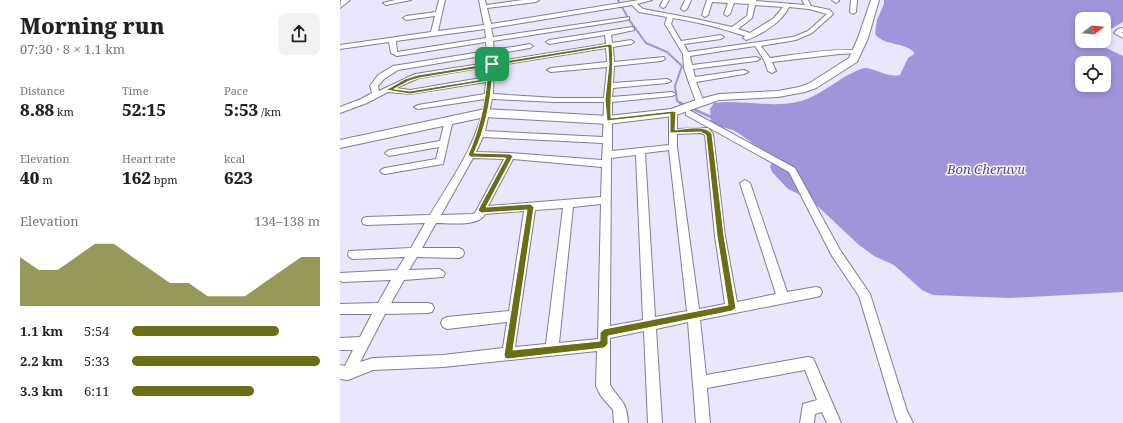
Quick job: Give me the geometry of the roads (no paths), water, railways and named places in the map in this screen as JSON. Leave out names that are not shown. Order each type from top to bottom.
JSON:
[{"type":"street","points":[[386,3],[408,0]]},
{"type":"street","points":[[434,34],[442,0]]},
{"type":"street","points":[[344,373],[363,343],[433,218],[471,155],[480,134],[488,96],[492,64],[489,27],[484,4],[536,0]]},
{"type":"street","points":[[340,47],[489,27],[649,0]]},
{"type":"street","points":[[684,9],[688,0]]},
{"type":"street","points":[[686,54],[800,37],[810,32],[830,14],[828,11],[807,3],[787,6],[753,2],[711,0],[705,14]]},
{"type":"street","points":[[853,12],[854,0]]},
{"type":"street","points":[[340,144],[485,113],[608,120],[687,108],[726,97],[787,93],[802,90],[812,86],[853,60],[875,0]]},
{"type":"street","points":[[727,14],[732,1]]},
{"type":"street","points":[[734,29],[750,17],[753,2]]},
{"type":"street","points":[[630,4],[641,11],[707,22],[734,29],[751,36]]},
{"type":"street","points":[[743,40],[780,16],[786,10],[787,6]]},
{"type":"street","points":[[599,9],[608,33],[612,64],[608,100],[603,386],[607,395],[618,404],[622,411],[621,423]]},
{"type":"street","points":[[406,18],[439,14]]},
{"type":"street","points":[[671,16],[668,24],[686,54],[692,80],[687,108],[672,132],[694,316],[703,423]]},
{"type":"street","points":[[392,40],[395,54],[627,18]]},
{"type":"street","points":[[549,42],[632,29]]},
{"type":"street","points":[[1123,30],[1120,30],[1117,33],[1123,36]]},
{"type":"street","points":[[679,42],[721,37]]},
{"type":"street","points":[[340,110],[364,101],[376,94],[418,76],[631,42]]},
{"type":"street","points":[[757,44],[768,60],[772,71]]},
{"type":"street","points":[[376,94],[374,86],[376,81],[396,68],[530,46]]},
{"type":"street","points":[[768,60],[839,52],[857,52]]},
{"type":"street","points":[[576,58],[578,68]]},
{"type":"street","points":[[551,70],[662,59]]},
{"type":"street","points":[[688,68],[756,59]]},
{"type":"street","points":[[692,80],[744,72]]},
{"type":"street","points":[[388,90],[410,92],[490,79]]},
{"type":"street","points":[[609,86],[667,81]]},
{"type":"street","points":[[418,107],[488,96],[556,100],[608,100],[672,94]]},
{"type":"street","points":[[687,108],[792,170],[836,253],[864,294],[901,414],[906,423]]},
{"type":"street","points":[[385,171],[440,162],[448,120]]},
{"type":"street","points":[[672,132],[705,130],[709,134],[720,236],[732,308]]},
{"type":"street","points":[[480,134],[607,140]]},
{"type":"street","points":[[389,153],[444,143]]},
{"type":"street","points":[[471,155],[607,159],[640,151],[673,147]]},
{"type":"street","points":[[640,151],[655,423]]},
{"type":"street","points":[[367,221],[475,218],[479,215],[510,156]]},
{"type":"street","points":[[745,183],[783,298]]},
{"type":"street","points":[[481,210],[606,200]]},
{"type":"street","points":[[552,350],[568,204]]},
{"type":"street","points":[[508,355],[530,207]]},
{"type":"street","points":[[353,254],[414,252],[459,253]]},
{"type":"street","points":[[343,277],[439,274]]},
{"type":"street","points":[[344,373],[373,364],[443,362],[552,350],[604,339],[650,324],[816,292]]},
{"type":"street","points":[[340,310],[428,308]]},
{"type":"street","points":[[447,323],[514,316]]},
{"type":"street","points":[[340,344],[363,343]]},
{"type":"street","points":[[699,383],[808,362],[834,423]]},
{"type":"street","points":[[807,423],[808,408],[826,404]]},
{"type":"water","name":"Bon Cheruvu","points":[[884,0],[1123,0],[1123,22],[1111,29],[1111,12],[1075,12],[1075,48],[1106,48],[1123,56],[1123,292],[1009,298],[933,295],[922,290],[894,265],[874,256],[859,245],[811,200],[788,189],[772,172],[770,167],[773,160],[770,153],[756,146],[733,130],[717,126],[711,121],[710,109],[714,103],[735,102],[780,104],[801,101],[817,94],[848,75],[864,68],[895,76],[900,75],[908,58],[914,54],[914,52],[905,47],[879,38],[875,34],[877,20],[884,4]]},
{"type":"waterway","points":[[618,0],[630,21],[646,43],[667,52],[682,66],[675,86],[677,101],[683,104]]},
{"type":"waterway","points":[[680,103],[713,118]]}]
